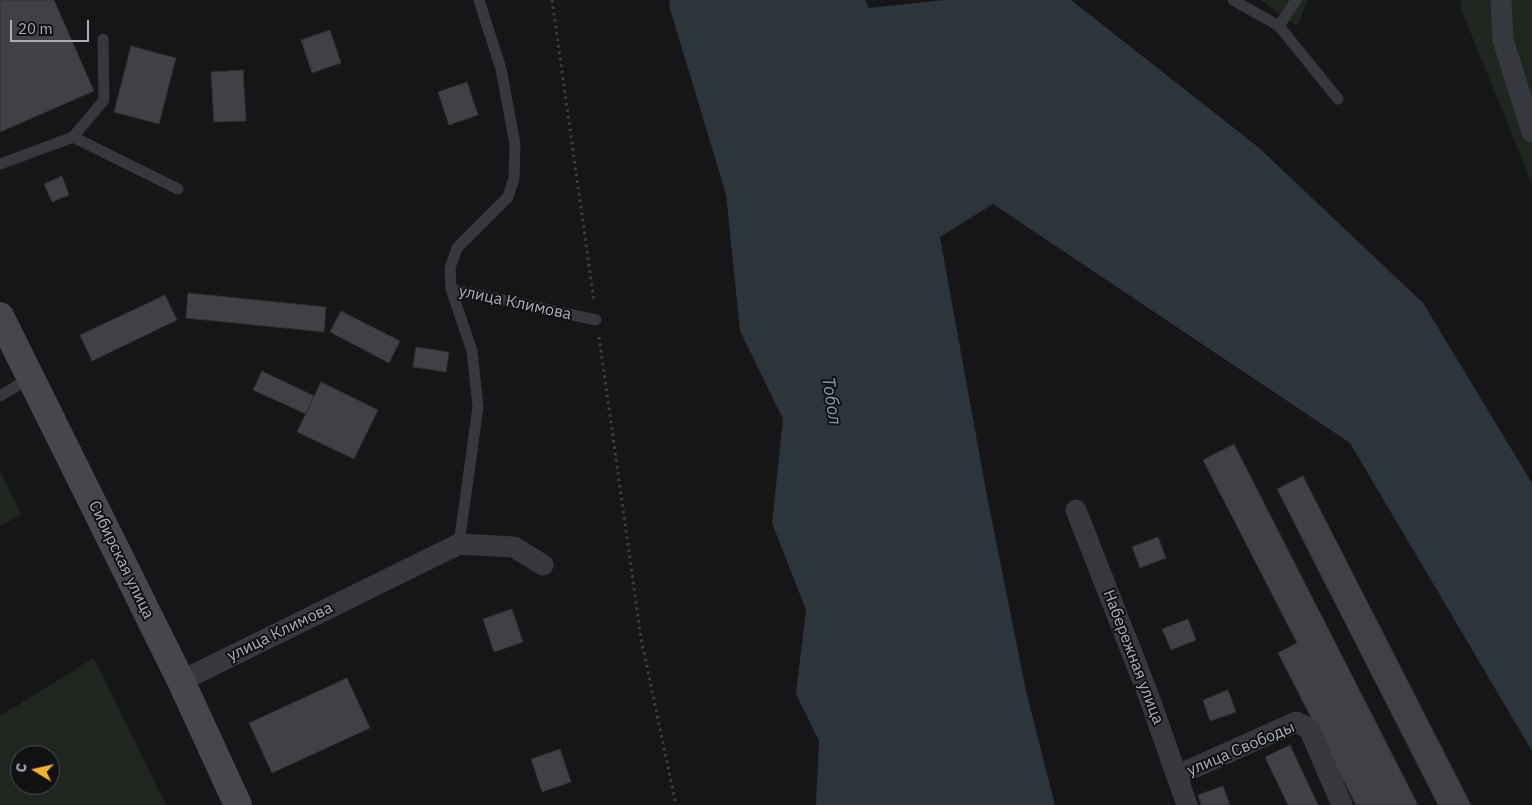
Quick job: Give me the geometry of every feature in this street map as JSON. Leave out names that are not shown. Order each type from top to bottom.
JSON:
[{"type":"street","points":[[1501,0],[1503,40],[1532,132]]},
{"type":"street","name":"Сибирская улица","points":[[0,316],[181,681],[238,805]]},
{"type":"street","name":"Набережная улица","points":[[1076,510],[1188,805]]},
{"type":"street","name":"улица Климова","points":[[181,681],[459,544],[514,547],[544,565]]},
{"type":"street","name":"улица Свободы","points":[[1178,776],[1296,722],[1310,731],[1342,805]]},
{"type":"lane","points":[[451,289],[450,268],[457,248],[508,197],[514,178],[515,144],[503,79],[479,0]]},
{"type":"lane","points":[[1233,0],[1280,26],[1338,99]]},
{"type":"lane","points":[[1280,26],[1296,0]]},
{"type":"lane","points":[[0,164],[72,137],[104,100],[103,39]]},
{"type":"lane","points":[[72,137],[178,189]]},
{"type":"lane","name":"улица Климова","points":[[451,289],[596,320]]},
{"type":"lane","name":"улица Климова","points":[[451,289],[472,351],[478,407],[459,544]]},
{"type":"lane","points":[[0,396],[30,378]]},
{"type":"path","points":[[552,0],[641,638],[676,805]]},
{"type":"shaded area","points":[[1260,0],[1308,0],[1297,26]]},
{"type":"shaded area","points":[[1461,0],[1532,0],[1532,184],[1461,9]]},
{"type":"shaded area","points":[[0,470],[21,514],[0,527]]},
{"type":"shaded area","points":[[94,658],[166,805],[0,805],[0,716]]},
{"type":"water","name":"Тобол","points":[[669,0],[865,0],[869,8],[944,0],[1071,0],[1258,147],[1423,303],[1532,483],[1532,751],[1350,443],[993,204],[940,237],[987,496],[1026,691],[1055,805],[816,805],[819,741],[796,694],[806,610],[772,523],[783,419],[740,331],[726,194],[670,9]]},
{"type":"building","points":[[0,0],[54,0],[94,91],[0,132]]},
{"type":"building","points":[[330,30],[341,63],[312,73],[301,40]]},
{"type":"building","points":[[131,46],[176,58],[159,124],[114,112]]},
{"type":"building","points":[[243,70],[246,121],[214,122],[211,72]]},
{"type":"building","points":[[467,82],[478,115],[449,125],[438,92]]},
{"type":"building","points":[[62,176],[69,195],[52,202],[44,184]]},
{"type":"building","points":[[188,293],[326,307],[324,332],[186,318]]},
{"type":"building","points":[[165,295],[177,320],[92,361],[80,335]]},
{"type":"building","points":[[341,311],[400,341],[389,363],[330,332]]},
{"type":"building","points":[[416,347],[449,352],[446,372],[413,367]]},
{"type":"building","points":[[262,371],[314,396],[306,414],[253,390]]},
{"type":"building","points":[[321,382],[378,410],[354,459],[297,432]]},
{"type":"building","points":[[1234,444],[1418,805],[1356,805],[1278,653],[1297,643],[1203,460]]},
{"type":"building","points":[[1303,476],[1471,805],[1438,805],[1277,489]]},
{"type":"building","points":[[1158,537],[1166,558],[1140,568],[1132,547]]},
{"type":"building","points":[[512,609],[523,642],[494,652],[483,619]]},
{"type":"building","points":[[1188,619],[1196,640],[1171,650],[1162,629]]},
{"type":"building","points":[[347,678],[370,728],[272,773],[249,723]]},
{"type":"building","points":[[1228,690],[1236,712],[1210,721],[1203,700]]},
{"type":"building","points":[[1290,745],[1318,805],[1288,805],[1265,757]]},
{"type":"building","points":[[560,749],[571,782],[542,792],[531,759]]},
{"type":"building","points":[[1223,786],[1230,805],[1201,805],[1198,795]]}]
